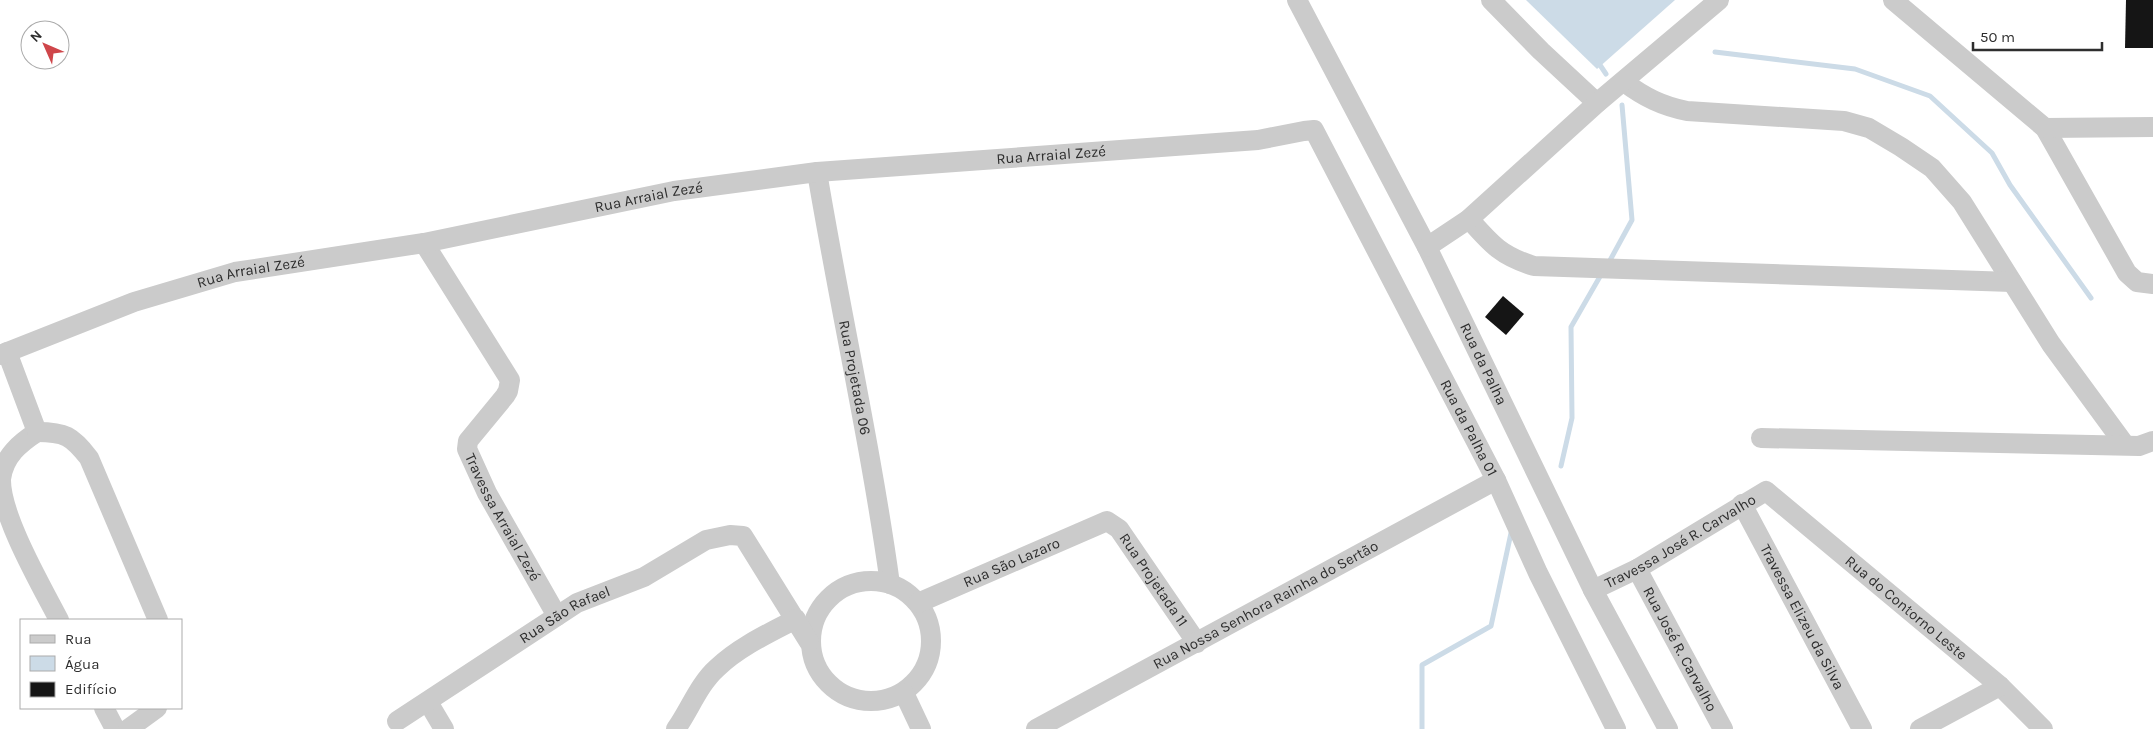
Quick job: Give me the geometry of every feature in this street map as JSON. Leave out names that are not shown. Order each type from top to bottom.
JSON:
[{"type":"street","name":"Rua da Palha","points":[[1297,0],[1427,247],[1593,590],[1668,729]]},
{"type":"street","points":[[1491,0],[1541,51],[1598,103]]},
{"type":"street","points":[[1427,247],[1469,219],[1598,103],[1719,0]]},
{"type":"street","points":[[1893,0],[2045,128],[2127,273],[2137,282],[2153,284]]},
{"type":"street","points":[[1624,82],[1645,97],[1666,107],[1686,111],[1844,121],[1869,128],[1932,168],[1962,202],[2052,344],[2125,445]]},
{"type":"street","points":[[2045,128],[2153,127]]},
{"type":"street","name":"Rua Arraial Zezé","points":[[4,353],[134,302],[235,272],[424,242],[674,191],[817,172],[1258,140],[1304,130],[1314,130]]},
{"type":"street","name":"Rua da Palha 01","points":[[1314,130],[1496,480],[1538,573],[1616,729]]},
{"type":"street","name":"Rua Projetada 06","points":[[817,172],[833,267],[875,485],[890,584]]},
{"type":"street","points":[[1469,219],[1494,247],[1514,260],[1534,266],[2012,282]]},
{"type":"street","name":"Travessa Arraial Zezé","points":[[424,242],[510,380],[508,391],[468,441],[467,449],[487,493],[557,616]]},
{"type":"street","points":[[4,353],[37,432]]},
{"type":"street","points":[[58,619],[15,534],[2,495],[1,478],[12,452],[37,432],[67,435],[77,443],[89,458],[158,619]]},
{"type":"street","points":[[1761,438],[2139,446],[2153,441]]},
{"type":"street","name":"Rua Nossa Senhora Rainha do Sertão","points":[[1036,729],[1496,480]]},
{"type":"street","name":"Travessa José R. Carvalho","points":[[1593,590],[1637,569],[1742,504],[1766,492]]},
{"type":"street","name":"Rua do Contorno Leste","points":[[1766,492],[2000,686],[2043,729]]},
{"type":"street","name":"Travessa Elizeu da Silva","points":[[1742,504],[1862,729]]},
{"type":"street","name":"Rua Projetada 11","points":[[1107,521],[1118,529],[1197,643]]},
{"type":"street","name":"Rua São Lazaro","points":[[918,603],[1107,521]]},
{"type":"street","name":"Rua São Rafael","points":[[397,721],[589,597],[644,577],[706,540],[730,535],[743,536],[796,619]]},
{"type":"street","name":"Rua José R. Carvalho","points":[[1637,569],[1723,729]]},
{"type":"street","points":[[676,729],[716,668],[758,639],[796,619],[809,642],[817,668],[825,680],[838,692],[854,699],[871,701],[904,693],[919,677],[928,658],[931,638],[926,618],[918,603],[905,592],[890,584],[874,581],[858,582],[843,588],[829,598],[819,610],[809,642]]},
{"type":"street","points":[[1920,729],[2000,686]]},
{"type":"street","points":[[904,693],[921,729]]},
{"type":"street","points":[[428,702],[444,729]]},
{"type":"street","points":[[105,709],[115,729]]},
{"type":"street","points":[[128,729],[156,709]]},
{"type":"water","points":[[1526,0],[1675,0],[1597,69]]},
{"type":"building","points":[[2126,0],[2153,0],[2153,48],[2125,48]]},
{"type":"building","points":[[1503,296],[1524,314],[1506,335],[1485,317]]},
{"type":"waterway","points":[[1715,52],[1855,69],[1930,96],[1992,153],[2010,185],[2091,298]]},
{"type":"waterway","points":[[1598,62],[1606,74]]},
{"type":"waterway","points":[[1608,264],[1632,220],[1622,105]]},
{"type":"waterway","points":[[1561,466],[1572,418],[1571,327],[1602,273]]},
{"type":"waterway","points":[[1422,729],[1422,665],[1491,626],[1511,533]]}]
